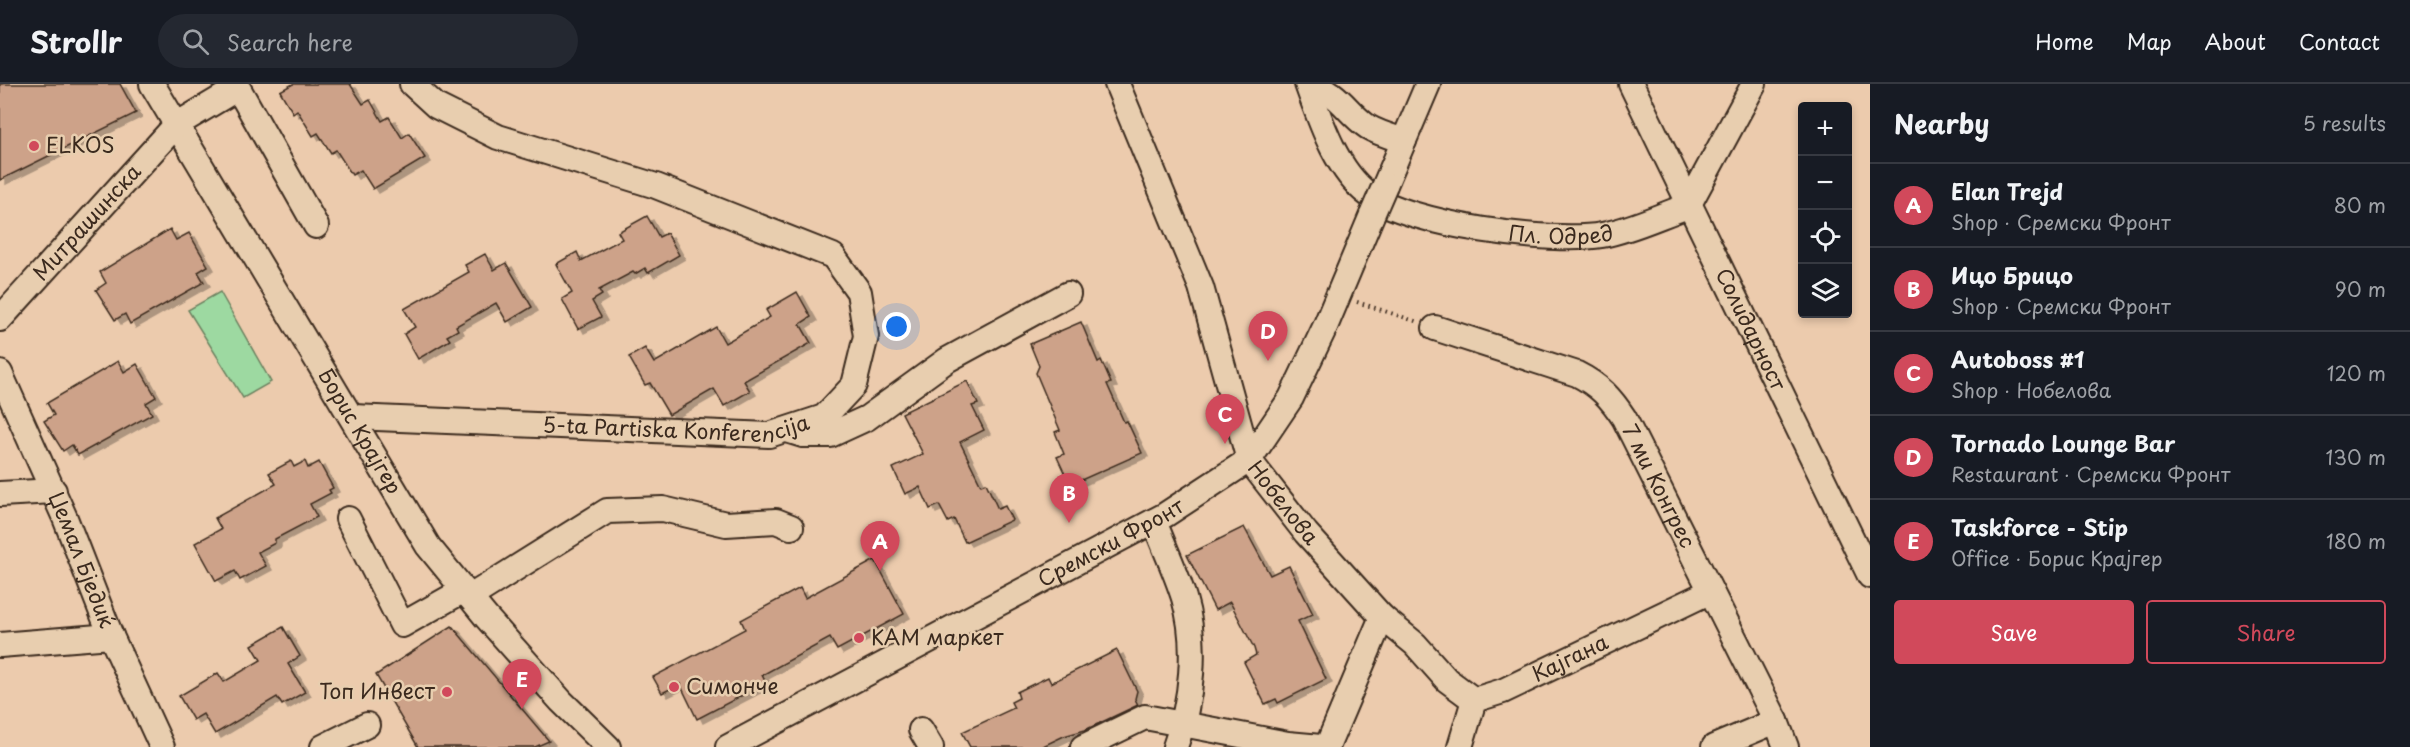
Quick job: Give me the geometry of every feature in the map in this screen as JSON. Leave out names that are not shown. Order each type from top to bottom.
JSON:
[{"type":"street","name":"Борис Крајгер","points":[[153,84],[353,417],[389,484],[428,546],[561,701],[608,747]]},
{"type":"street","name":"5-ta Partiska Konferencija","points":[[353,417],[769,435],[824,417],[854,385],[866,336],[859,292],[832,256],[656,186],[498,137],[436,106],[412,84]]},
{"type":"street","name":"Нобелова","points":[[1117,84],[1201,287],[1249,460],[1306,533],[1382,617],[1415,644],[1448,680],[1474,700]]},
{"type":"street","points":[[1309,84],[1325,88],[1341,99],[1368,127],[1404,141],[1428,84]]},
{"type":"street","name":"Пл. Одред","points":[[1309,84],[1343,166],[1368,194],[1385,203],[1430,217],[1506,233],[1576,239],[1606,235],[1688,206]]},
{"type":"street","name":"Солидарност","points":[[1631,84],[1688,206],[1870,576]]},
{"type":"street","points":[[1688,206],[1754,84]]},
{"type":"street","name":"Митрашинска","points":[[0,319],[176,125],[238,88],[316,226]]},
{"type":"street","name":"Сремски Фронт","points":[[728,747],[1154,521],[1249,460],[1291,398],[1404,141]]},
{"type":"street","points":[[785,430],[803,435],[830,435],[867,418],[947,360],[1068,294]]},
{"type":"street","name":"7 ми Конгрес","points":[[1436,328],[1577,374],[1596,384],[1624,418],[1709,592],[1776,720],[1786,747]]},
{"type":"street","name":"Џемал Бједиќ","points":[[0,373],[54,491],[111,636],[162,747]]},
{"type":"street","points":[[0,494],[54,491]]},
{"type":"street","points":[[348,519],[402,626],[467,593],[608,511],[663,509],[726,524],[776,521],[791,527]]},
{"type":"street","points":[[1154,521],[1184,599],[1190,633],[1191,673],[1184,724],[1175,747]]},
{"type":"street","name":"Кајгана","points":[[1474,700],[1503,691],[1709,592]]},
{"type":"street","points":[[1327,747],[1382,617]]},
{"type":"street","points":[[0,645],[111,636]]},
{"type":"street","points":[[1460,747],[1474,700]]},
{"type":"street","points":[[1083,747],[1145,717],[1287,745],[1321,747]]},
{"type":"street","points":[[1714,747],[1776,720]]},
{"type":"street","points":[[323,747],[367,724]]},
{"type":"path","points":[[1338,295],[1436,328]]},
{"type":"green space","points":[[220,292],[271,382],[243,398],[188,310]]},
{"type":"building","name":"ELKOS","points":[[0,84],[120,84],[136,113],[0,180]]},
{"type":"building","points":[[293,84],[350,84],[363,104],[370,100],[382,121],[389,117],[402,138],[409,133],[425,158],[373,189],[361,170],[352,175],[336,150],[331,153],[318,133],[313,136],[297,110],[293,113],[280,91]]},
{"type":"building","points":[[647,216],[659,237],[667,233],[679,255],[648,273],[645,268],[635,274],[633,272],[599,290],[602,295],[592,301],[601,317],[578,329],[562,299],[572,293],[556,264],[577,252],[581,261],[622,239],[618,232]]},
{"type":"building","points":[[170,229],[176,240],[189,233],[208,266],[198,272],[204,282],[130,324],[125,314],[115,320],[96,290],[106,283],[100,272]]},
{"type":"building","points":[[485,254],[494,270],[506,263],[532,307],[507,322],[496,303],[456,326],[458,330],[447,336],[450,340],[418,359],[404,334],[415,327],[404,309],[469,272],[465,265]]},
{"type":"building","points":[[797,292],[811,317],[800,324],[811,343],[744,381],[750,391],[724,406],[714,389],[669,415],[650,383],[645,385],[629,357],[645,348],[654,363],[716,327],[725,343],[770,317],[766,310]]},
{"type":"building","points":[[1081,322],[1098,362],[1101,360],[1111,383],[1107,384],[1124,422],[1127,421],[1142,453],[1070,485],[1057,457],[1064,454],[1055,432],[1060,430],[1036,373],[1039,366],[1030,344]]},
{"type":"building","points":[[118,361],[124,372],[137,364],[156,397],[146,403],[152,414],[78,455],[72,445],[63,451],[44,421],[54,415],[47,403]]},
{"type":"building","points":[[967,381],[978,404],[972,406],[984,430],[960,442],[981,485],[986,483],[998,509],[1005,506],[1012,520],[965,542],[954,519],[948,522],[939,505],[930,509],[920,487],[905,494],[893,468],[923,454],[902,413]]},
{"type":"building","points":[[291,461],[294,467],[305,461],[308,468],[319,462],[333,488],[329,490],[331,493],[310,504],[317,517],[275,539],[275,543],[258,552],[266,566],[240,580],[235,571],[216,581],[195,543],[221,529],[215,518],[276,484],[269,473]]},
{"type":"building","points":[[1244,527],[1270,575],[1289,566],[1313,614],[1298,621],[1326,679],[1278,703],[1276,699],[1265,704],[1244,662],[1256,655],[1230,602],[1215,610],[1187,555]]},
{"type":"building","points":[[875,560],[904,614],[837,650],[830,638],[762,675],[766,683],[697,719],[680,684],[662,693],[653,677],[745,629],[741,620],[800,588],[805,598]]},
{"type":"building","name":"Топ Инвест","points":[[452,626],[549,741],[535,747],[418,747],[376,675]]},
{"type":"building","points":[[283,627],[300,656],[288,664],[305,692],[282,705],[277,697],[215,734],[203,714],[193,720],[179,696],[218,673],[224,682],[261,660],[252,645]]},
{"type":"building","points":[[1117,650],[1137,691],[1135,699],[1138,705],[1085,730],[1064,736],[1041,747],[970,747],[962,732],[1014,708],[1011,702],[1019,698],[1017,692],[1048,677],[1051,683]]},
{"type":"place","name":"ELKOS","points":[[34,146]]},
{"type":"place","name":"Tornado Lounge Bar","points":[[1268,361]]},
{"type":"place","name":"Autoboss #1","points":[[1225,444]]},
{"type":"place","name":"Ицо Брицо","points":[[1069,523]]},
{"type":"place","name":"Elan Trejd","points":[[880,571]]},
{"type":"place","name":"КАМ маркет","points":[[859,638]]},
{"type":"place","name":"Симонче","points":[[674,687]]},
{"type":"place","name":"Топ Инвест","points":[[447,692]]},
{"type":"place","name":"Taskforce - Stip","points":[[522,709]]}]
